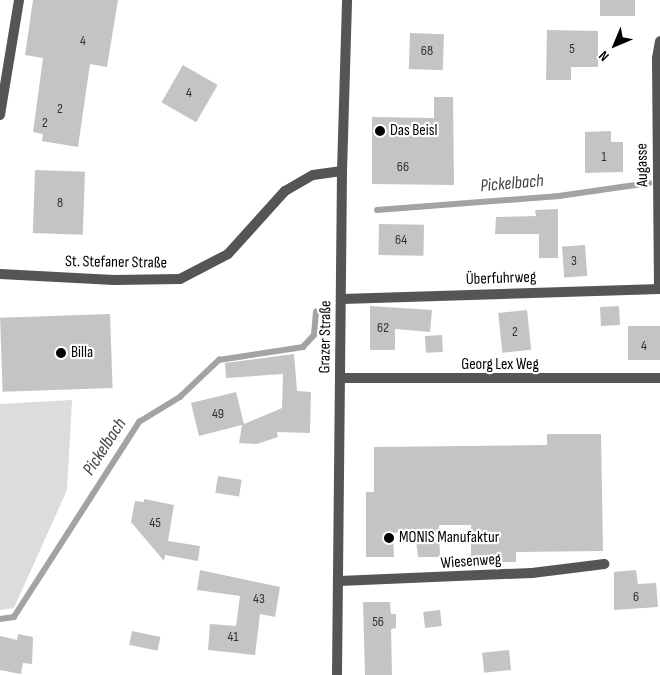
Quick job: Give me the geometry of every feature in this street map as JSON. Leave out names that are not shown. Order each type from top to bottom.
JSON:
[{"type":"street","points":[[0,115],[19,0]]},
{"type":"street","name":"Grazer Straße","points":[[337,675],[342,171],[347,0]]},
{"type":"street","name":"Augasse","points":[[660,41],[657,58],[660,289]]},
{"type":"street","name":"St. Stefaner Straße","points":[[0,274],[114,280],[180,279],[228,254],[285,191],[313,175],[342,171]]},
{"type":"street","name":"Überfuhrweg","points":[[342,299],[660,289]]},
{"type":"street","name":"Georg Lex Weg","points":[[340,378],[660,378]]},
{"type":"street","name":"Wiesenweg","points":[[339,581],[532,573],[604,564]]},
{"type":"shaded area","points":[[72,400],[67,490],[14,608],[0,610],[0,404]]},
{"type":"building","points":[[33,0],[118,0],[107,67],[90,64],[78,147],[42,141],[43,134],[33,132],[43,58],[25,55]]},
{"type":"building","points":[[600,0],[635,0],[635,16],[600,16]]},
{"type":"building","points":[[547,30],[598,31],[598,67],[571,67],[571,80],[546,80]]},
{"type":"building","points":[[410,33],[444,34],[443,70],[409,69]]},
{"type":"building","points":[[183,65],[218,85],[196,122],[162,102]]},
{"type":"building","points":[[434,97],[453,97],[454,185],[372,184],[372,117],[434,118]]},
{"type":"building","points":[[611,131],[611,142],[623,142],[623,172],[585,173],[585,132]]},
{"type":"building","points":[[35,170],[85,172],[83,235],[33,233]]},
{"type":"building","points":[[558,209],[558,258],[539,258],[539,234],[495,234],[496,217],[536,216],[535,210]]},
{"type":"building","points":[[379,224],[424,225],[423,256],[378,255]]},
{"type":"building","points":[[585,245],[587,276],[564,278],[562,247]]},
{"type":"building","points":[[370,306],[432,310],[430,332],[395,329],[395,350],[370,350]]},
{"type":"building","points":[[619,306],[620,325],[601,326],[600,307]]},
{"type":"building","points":[[527,310],[531,350],[502,353],[498,313]]},
{"type":"building","points":[[110,314],[113,388],[3,392],[0,318]]},
{"type":"building","points":[[628,326],[660,326],[660,360],[628,360]]},
{"type":"building","points":[[442,335],[443,352],[426,353],[425,336]]},
{"type":"building","points":[[294,354],[297,391],[311,392],[310,433],[277,432],[278,437],[257,444],[239,443],[242,425],[199,436],[191,403],[236,392],[244,424],[282,408],[283,374],[226,378],[225,363]]},
{"type":"building","points":[[547,434],[601,434],[603,551],[516,552],[516,562],[471,562],[471,525],[439,525],[440,557],[418,557],[415,531],[393,533],[394,557],[366,557],[366,492],[374,492],[374,447],[547,445]]},
{"type":"building","points":[[218,476],[242,480],[239,497],[215,493]]},
{"type":"building","points":[[144,499],[174,505],[168,541],[200,546],[198,561],[165,555],[164,561],[131,522],[135,501],[144,502]]},
{"type":"building","points":[[200,570],[280,587],[275,617],[260,614],[255,655],[208,650],[210,624],[236,626],[240,596],[197,590]]},
{"type":"building","points":[[636,570],[638,584],[656,583],[658,607],[614,610],[614,572]]},
{"type":"building","points":[[363,602],[390,602],[391,614],[396,614],[396,628],[391,629],[392,675],[365,675]]},
{"type":"building","points":[[440,610],[442,626],[425,628],[423,612]]},
{"type":"building","points":[[132,631],[160,637],[157,651],[129,645]]},
{"type":"building","points":[[18,634],[33,637],[32,664],[23,663],[21,674],[0,670],[0,636],[17,640]]},
{"type":"building","points":[[509,650],[511,670],[484,673],[482,653]]},
{"type":"waterway","name":"Pickelbach","points":[[377,210],[559,196],[649,183]]},
{"type":"waterway","name":"Pickelbach","points":[[0,619],[14,617],[139,422],[180,397],[219,360],[303,347],[314,335],[316,312]]},
{"type":"place","name":"Das Beisl","points":[[380,131]]},
{"type":"place","name":"Billa","points":[[61,353]]},
{"type":"place","name":"MONIS Manufaktur","points":[[389,538]]}]
